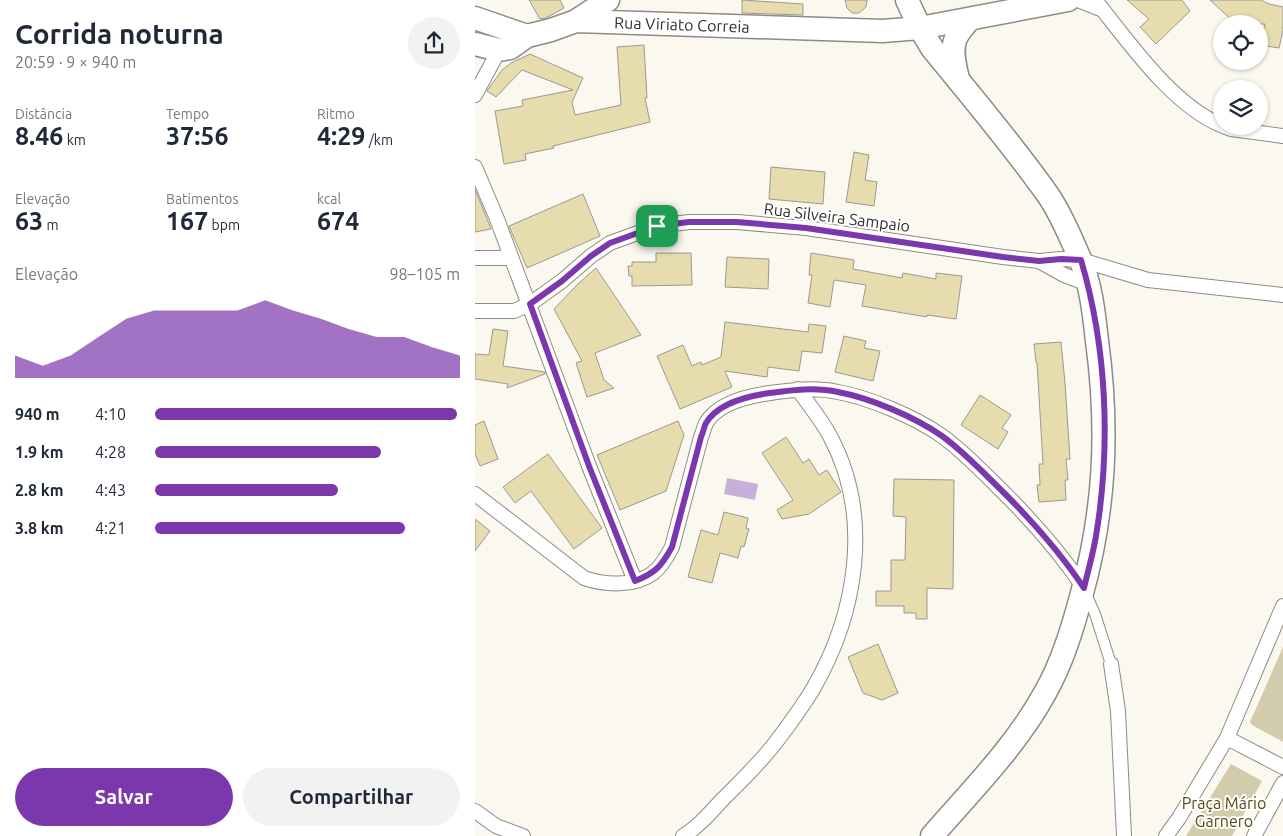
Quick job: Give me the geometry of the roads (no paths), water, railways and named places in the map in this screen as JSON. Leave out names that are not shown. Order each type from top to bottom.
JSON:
[{"type":"main road","points":[[576,22],[608,0]]},
{"type":"main road","points":[[907,0],[932,48],[1049,197],[1081,260],[1088,284],[1101,370],[1104,432],[1102,488],[1096,538],[1070,637],[1045,693],[1002,755],[932,836]]},
{"type":"main road","name":"Rua Viriato Correia","points":[[499,50],[510,48],[527,36],[576,22],[883,31],[920,28],[969,20],[1067,0]]},
{"type":"main road","points":[[475,18],[527,36]]},
{"type":"main road","points":[[958,80],[954,45],[957,36],[969,20]]},
{"type":"main road","points":[[475,44],[499,50]]},
{"type":"street","points":[[1078,0],[1099,5],[1152,70],[1197,113],[1213,121]]},
{"type":"street","points":[[475,95],[499,50]]},
{"type":"street","points":[[1268,134],[1283,136]]},
{"type":"street","points":[[475,167],[530,304],[589,466],[635,581]]},
{"type":"street","name":"Rua Silveira Sampaio","points":[[475,311],[514,311],[530,304],[610,243],[657,226],[689,222],[737,222],[806,228],[1039,261],[1081,260],[1148,280],[1283,296]]},
{"type":"street","points":[[475,258],[511,258]]},
{"type":"street","name":"Rua Silveira Sampaio","points":[[1039,261],[1064,275],[1088,284]]},
{"type":"street","points":[[685,836],[762,760],[791,722],[813,689],[824,668],[845,616],[854,569],[856,544],[851,493],[847,476],[830,435],[798,389]]},
{"type":"street","points":[[475,494],[584,578],[598,582],[635,581],[652,574],[663,563],[672,547],[701,437],[707,423],[717,412],[730,404],[747,398],[798,389],[837,391],[901,413],[941,436],[971,460],[1022,510],[1065,560],[1084,588],[1095,614],[1111,664],[1118,711],[1124,836]]},
{"type":"street","points":[[1166,836],[1179,818],[1227,738],[1283,606]]},
{"type":"street","points":[[1227,738],[1283,767]]},
{"type":"street","points":[[1254,836],[1283,783]]},
{"type":"street","points":[[475,811],[497,831],[523,836]]},
{"type":"park label","name":"Praça Mário Garnero","points":[[1224,812]]}]
